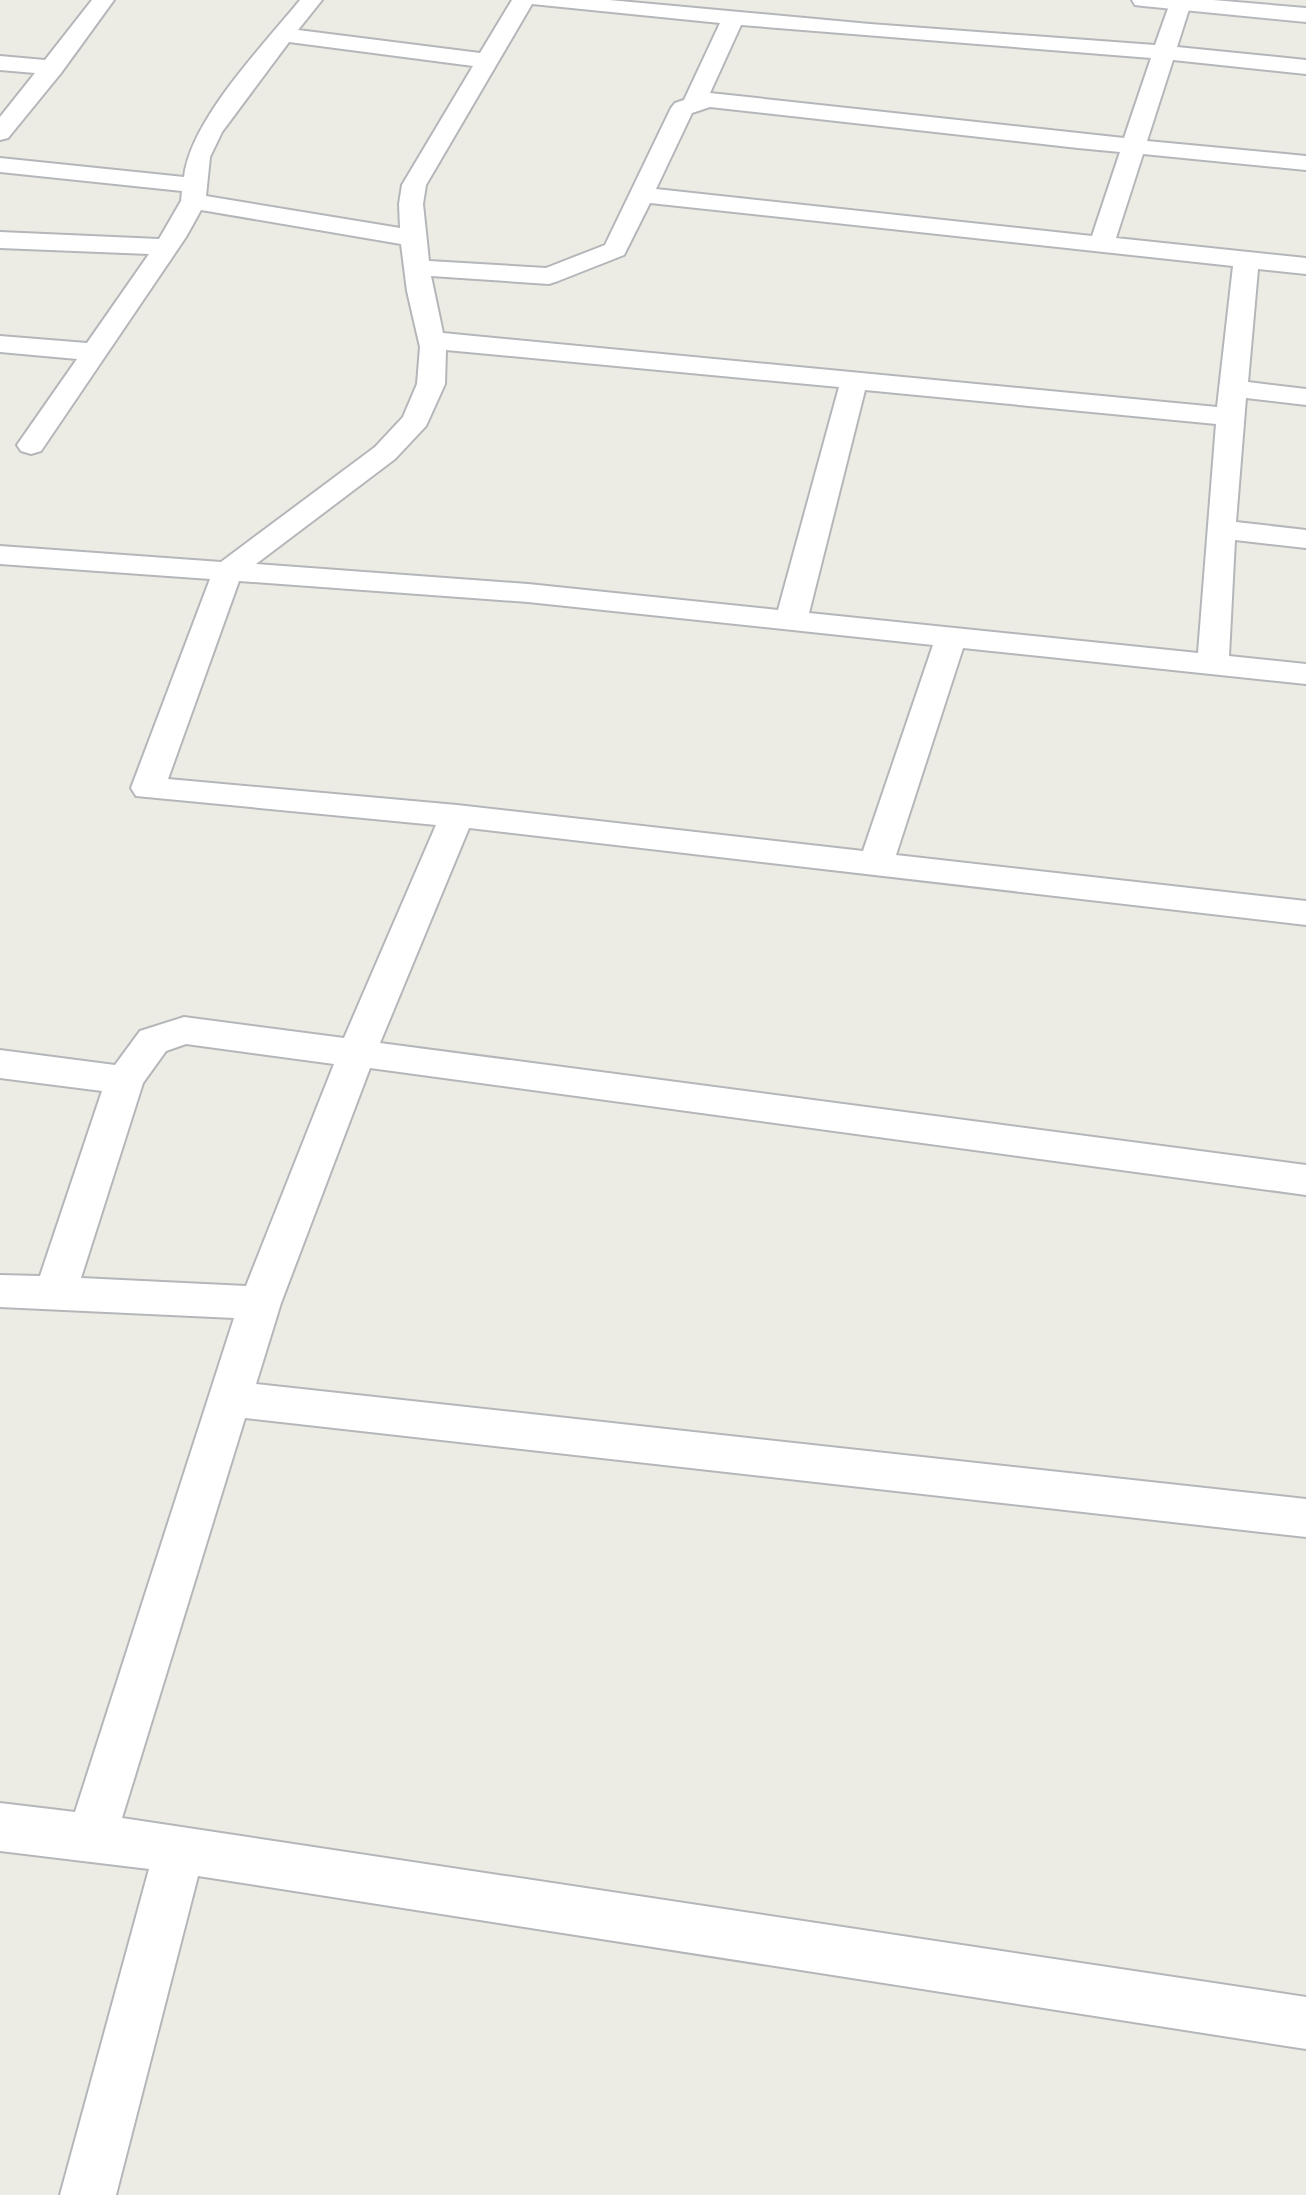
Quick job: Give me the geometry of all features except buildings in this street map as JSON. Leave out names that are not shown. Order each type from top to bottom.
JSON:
[{"type":"street","points":[[0,133],[53,68],[103,0]]},
{"type":"street","points":[[31,445],[166,247],[193,193],[198,157],[211,132],[239,90],[285,36],[311,0]]},
{"type":"street","points":[[523,0],[414,185],[411,204],[414,238],[420,291],[431,340],[431,384],[416,420],[385,453],[228,572],[148,788],[457,816],[1306,913]]},
{"type":"street","points":[[540,0],[1306,66]]},
{"type":"street","points":[[1143,0],[1306,15]]},
{"type":"street","points":[[1101,246],[1180,4]]},
{"type":"street","points":[[695,102],[733,18]]},
{"type":"street","points":[[285,36],[487,61]]},
{"type":"street","points":[[0,63],[53,68]]},
{"type":"street","points":[[418,268],[549,276],[615,250],[683,107],[695,102],[728,101],[1134,147],[1306,163]]},
{"type":"street","points":[[0,165],[193,193],[414,238]]},
{"type":"street","points":[[641,195],[1306,266]]},
{"type":"street","points":[[0,240],[166,247]]},
{"type":"street","points":[[1213,664],[1221,529],[1246,260]]},
{"type":"street","points":[[431,340],[1231,417]]},
{"type":"street","points":[[0,344],[95,352]]},
{"type":"street","points":[[791,621],[854,381]]},
{"type":"street","points":[[1233,388],[1306,397]]},
{"type":"street","points":[[1221,529],[1306,539]]},
{"type":"street","points":[[0,555],[528,593],[1306,674]]},
{"type":"street","points":[[876,864],[951,637]]},
{"type":"street","points":[[92,1839],[260,1303],[356,1055],[457,816]]},
{"type":"street","points":[[55,1294],[125,1080],[153,1041],[184,1030],[1306,1180]]},
{"type":"street","points":[[0,1064],[125,1080]]},
{"type":"street","points":[[0,1290],[260,1303]]},
{"type":"street","points":[[231,1399],[1306,1518]]},
{"type":"street","points":[[0,1827],[180,1849],[1306,2023]]},
{"type":"street","points":[[88,2195],[180,1849]]}]
